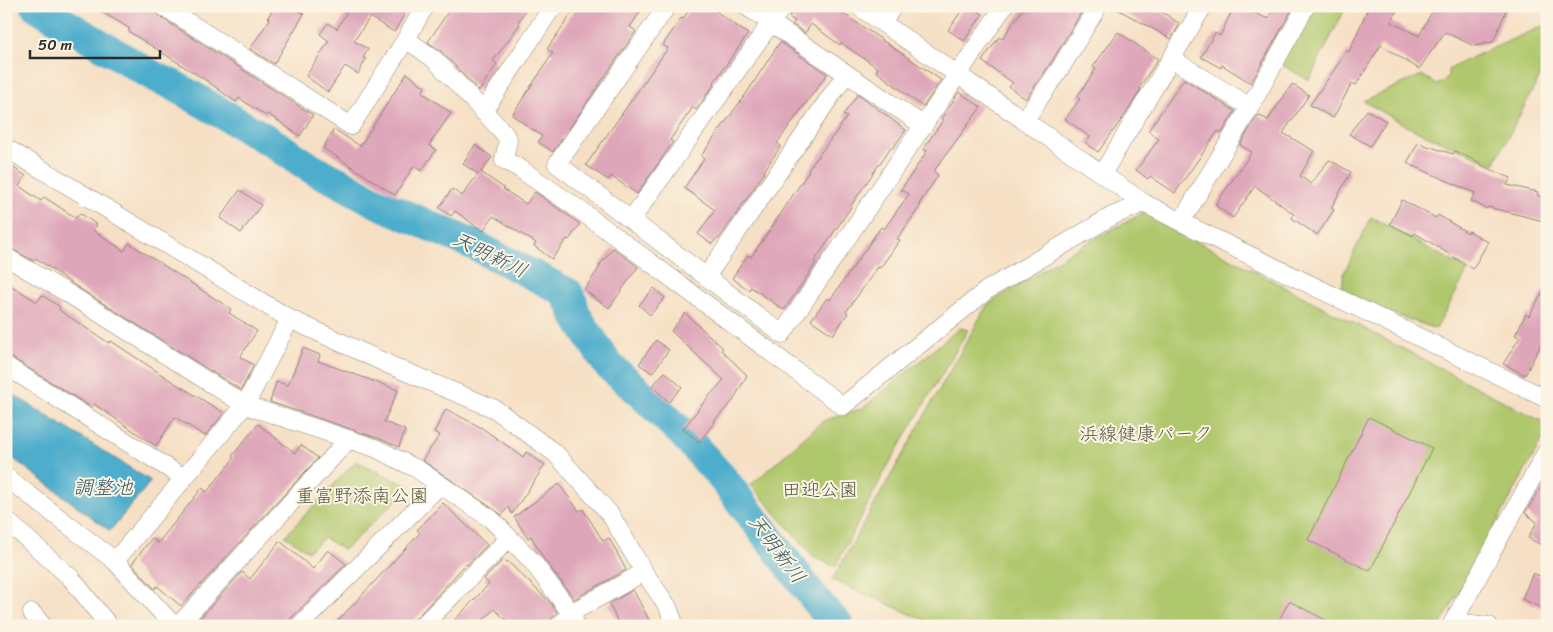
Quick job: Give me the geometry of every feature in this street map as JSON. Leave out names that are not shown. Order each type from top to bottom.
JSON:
[{"type":"street","points":[[163,6],[351,126],[425,6]]},
{"type":"street","points":[[483,112],[553,6]]},
{"type":"street","points":[[667,6],[557,164],[782,334],[1004,6]]},
{"type":"street","points":[[746,6],[924,126]]},
{"type":"street","points":[[631,220],[783,6]]},
{"type":"street","points":[[858,6],[1144,203],[1547,399]]},
{"type":"street","points":[[882,22],[894,6]]},
{"type":"street","points":[[1024,121],[1061,67],[1098,6]]},
{"type":"street","points":[[1102,174],[1203,6]]},
{"type":"street","points":[[1181,222],[1250,108],[1306,6]]},
{"type":"street","points":[[406,38],[434,59],[504,133],[508,140],[504,160],[519,168],[584,213],[843,406],[987,290],[1112,216],[1144,203]]},
{"type":"street","points":[[1172,59],[1250,108]]},
{"type":"street","points":[[706,277],[846,74]]},
{"type":"street","points":[[6,149],[290,319],[392,366],[494,409],[556,454],[610,514],[644,572],[668,608],[675,626]]},
{"type":"street","points":[[6,257],[69,294],[244,405],[374,448],[409,465],[440,485],[492,520],[532,561],[569,622],[644,572]]},
{"type":"street","points":[[115,561],[244,405],[290,319]]},
{"type":"street","points":[[6,366],[184,478]]},
{"type":"street","points":[[178,626],[348,440]]},
{"type":"street","points":[[1489,626],[1452,624],[1547,451]]},
{"type":"street","points":[[6,477],[115,561],[174,626]]},
{"type":"street","points":[[299,626],[440,485]]},
{"type":"street","points":[[6,520],[71,578],[109,626]]},
{"type":"street","points":[[422,626],[509,538]]},
{"type":"green space","points":[[1311,6],[1334,6],[1344,11],[1309,80],[1278,63]]},
{"type":"green space","points":[[1547,26],[1547,63],[1494,164],[1414,130],[1363,101],[1422,75],[1437,85],[1448,78],[1448,70],[1464,61],[1540,27]]},
{"type":"green space","name":"浜線健康パーク","points":[[1143,213],[1547,424],[1547,431],[1440,626],[938,626],[832,580],[987,305],[1072,251]]},
{"type":"green space","points":[[1371,217],[1468,270],[1436,329],[1341,295],[1344,273]]},
{"type":"green space","name":"田迎公園","points":[[960,328],[968,330],[887,467],[835,567],[814,557],[751,485],[823,421],[863,408]]},
{"type":"green space","name":"重富野添南公園","points":[[356,461],[410,487],[344,550],[324,538],[308,551],[285,536]]},
{"type":"water","name":"調整池","points":[[6,390],[151,481],[110,531],[6,453]]},
{"type":"building","points":[[93,6],[149,6],[157,15],[313,115],[300,136],[268,114],[266,116],[239,98],[236,102],[207,81],[128,31],[130,29]]},
{"type":"building","points":[[275,6],[292,6],[304,14],[274,64],[250,49],[270,19],[268,17]]},
{"type":"building","points":[[350,6],[393,6],[405,14],[394,32],[370,17],[354,41],[368,49],[363,58],[366,59],[358,74],[345,66],[328,92],[306,76],[329,41],[320,34],[328,23],[337,29]]},
{"type":"building","points":[[452,6],[528,6],[518,22],[520,24],[493,61],[497,64],[479,91],[442,52],[428,42]]},
{"type":"building","points":[[577,6],[644,6],[630,27],[636,31],[553,152],[538,142],[542,136],[512,115],[553,53],[547,49]]},
{"type":"building","points":[[692,6],[722,6],[717,12],[748,34],[696,110],[693,107],[670,140],[673,142],[637,194],[611,176],[608,180],[586,165],[668,48],[663,45],[681,18],[683,19]]},
{"type":"building","points":[[794,6],[832,6],[941,80],[923,107],[876,71],[878,68],[841,43],[840,45],[811,24],[805,33],[792,24],[795,21],[789,17]]},
{"type":"building","points":[[965,6],[971,6],[983,14],[964,41],[948,30]]},
{"type":"building","points":[[1025,6],[1085,6],[1052,61],[1026,99],[1009,87],[1013,83],[982,61],[999,37],[1002,39]]},
{"type":"building","points":[[1112,6],[1153,6],[1180,24],[1171,39]]},
{"type":"building","points":[[1234,6],[1239,6],[1268,19],[1275,6],[1294,6],[1251,83],[1222,65],[1221,68],[1201,57],[1215,33],[1220,36]]},
{"type":"building","points":[[1369,6],[1399,6],[1391,22],[1419,36],[1435,6],[1508,6],[1493,42],[1474,46],[1445,32],[1419,69],[1381,45],[1356,85],[1352,83],[1333,118],[1310,105],[1347,51],[1349,52]]},
{"type":"building","points":[[1118,32],[1158,59],[1139,88],[1141,89],[1127,112],[1098,152],[1086,143],[1090,137],[1065,119],[1080,99],[1077,97],[1096,69],[1093,67]]},
{"type":"building","points":[[780,42],[827,74],[777,143],[781,146],[765,172],[719,239],[717,238],[712,244],[698,234],[715,210],[684,188],[704,159],[701,156],[748,91]]},
{"type":"building","points":[[407,73],[425,87],[422,92],[451,113],[429,145],[436,150],[421,171],[414,166],[395,195],[323,148],[334,129],[360,146]]},
{"type":"building","points":[[1184,79],[1235,111],[1222,133],[1218,131],[1175,193],[1150,176],[1148,179],[1136,170],[1159,139],[1148,131]]},
{"type":"building","points":[[1292,84],[1309,95],[1283,133],[1314,151],[1300,176],[1311,184],[1329,160],[1351,172],[1331,208],[1334,210],[1317,235],[1292,218],[1294,214],[1255,186],[1233,218],[1215,205],[1252,152],[1240,145],[1258,115],[1268,120]]},
{"type":"building","points":[[959,92],[981,107],[934,171],[938,176],[919,204],[921,205],[897,239],[900,240],[846,312],[848,313],[833,335],[811,320],[827,298],[830,300],[881,227],[884,229],[909,194],[901,190],[927,151],[923,149]]},
{"type":"building","points":[[858,94],[906,130],[893,148],[891,147],[850,207],[814,262],[816,263],[784,310],[751,287],[749,290],[732,278],[748,255],[751,257],[772,227],[808,170],[847,117],[843,115]]},
{"type":"building","points":[[1367,110],[1386,121],[1370,146],[1349,134]]},
{"type":"building","points":[[1418,143],[1453,154],[1455,151],[1481,163],[1480,165],[1511,178],[1507,185],[1538,192],[1537,195],[1547,199],[1547,222],[1488,207],[1487,209],[1471,201],[1475,193],[1407,163]]},
{"type":"building","points":[[475,145],[492,157],[481,172],[503,189],[526,204],[535,192],[580,224],[552,259],[534,246],[536,243],[493,216],[483,231],[455,211],[451,216],[439,208],[452,189],[462,196],[478,174],[463,164]]},
{"type":"building","points":[[6,163],[26,176],[19,186],[41,201],[44,197],[76,218],[80,213],[97,225],[93,230],[124,251],[129,243],[231,309],[229,313],[257,331],[240,357],[254,365],[241,390],[74,285],[36,258],[34,261],[6,246]]},
{"type":"building","points":[[240,190],[261,205],[241,233],[220,218]]},
{"type":"building","points":[[1402,200],[1436,218],[1438,215],[1468,233],[1469,231],[1488,242],[1473,269],[1415,233],[1413,236],[1390,224]]},
{"type":"building","points":[[613,248],[638,267],[609,308],[584,290]]},
{"type":"building","points":[[6,282],[37,302],[42,295],[60,307],[59,310],[109,343],[111,341],[224,413],[205,436],[175,417],[156,446],[94,404],[91,407],[6,354]]},
{"type":"building","points":[[1547,285],[1547,333],[1525,375],[1503,364],[1520,337],[1515,335],[1526,314],[1529,316]]},
{"type":"building","points":[[654,288],[665,298],[650,315],[639,305]]},
{"type":"building","points":[[685,313],[723,348],[721,350],[747,375],[733,401],[714,421],[699,442],[683,429],[724,380],[671,331]]},
{"type":"building","points":[[656,340],[669,350],[652,373],[639,364]]},
{"type":"building","points":[[303,348],[320,355],[318,361],[398,390],[384,422],[405,430],[399,447],[378,438],[270,402],[276,382],[288,385]]},
{"type":"building","points":[[665,372],[682,387],[669,402],[652,386]]},
{"type":"building","points":[[446,409],[482,428],[523,457],[526,452],[545,465],[512,514],[508,507],[502,515],[422,460],[440,435],[434,432]]},
{"type":"building","points":[[1369,417],[1432,448],[1370,571],[1308,540]]},
{"type":"building","points":[[258,424],[295,453],[301,445],[318,458],[181,606],[157,586],[155,589],[132,564],[152,538],[158,543],[202,488],[207,492],[234,458],[232,456]]},
{"type":"building","points":[[1547,478],[1547,548],[1528,538],[1537,522],[1525,513]]},
{"type":"building","points":[[559,484],[579,511],[583,509],[603,541],[609,538],[626,570],[574,599],[544,559],[531,536],[528,538],[514,517]]},
{"type":"building","points":[[443,503],[487,545],[466,564],[409,626],[333,626],[420,533],[417,530]]},
{"type":"building","points":[[280,541],[313,569],[328,550],[346,564],[291,618],[289,626],[193,626],[242,572],[250,579]]},
{"type":"building","points":[[503,560],[507,561],[550,602],[557,612],[545,626],[513,626],[494,609],[478,626],[449,626],[489,584],[484,579]]},
{"type":"building","points":[[1533,573],[1547,579],[1547,610],[1522,599]]},
{"type":"building","points":[[633,590],[652,626],[620,626],[609,604]]},
{"type":"building","points":[[1289,601],[1337,626],[1276,626]]},
{"type":"waterway","name":"天明新川","points":[[36,6],[155,77],[173,85],[273,143],[314,170],[377,203],[474,245],[568,293],[568,299],[572,301],[575,314],[608,365],[681,432],[724,480],[822,608],[839,626]]}]
